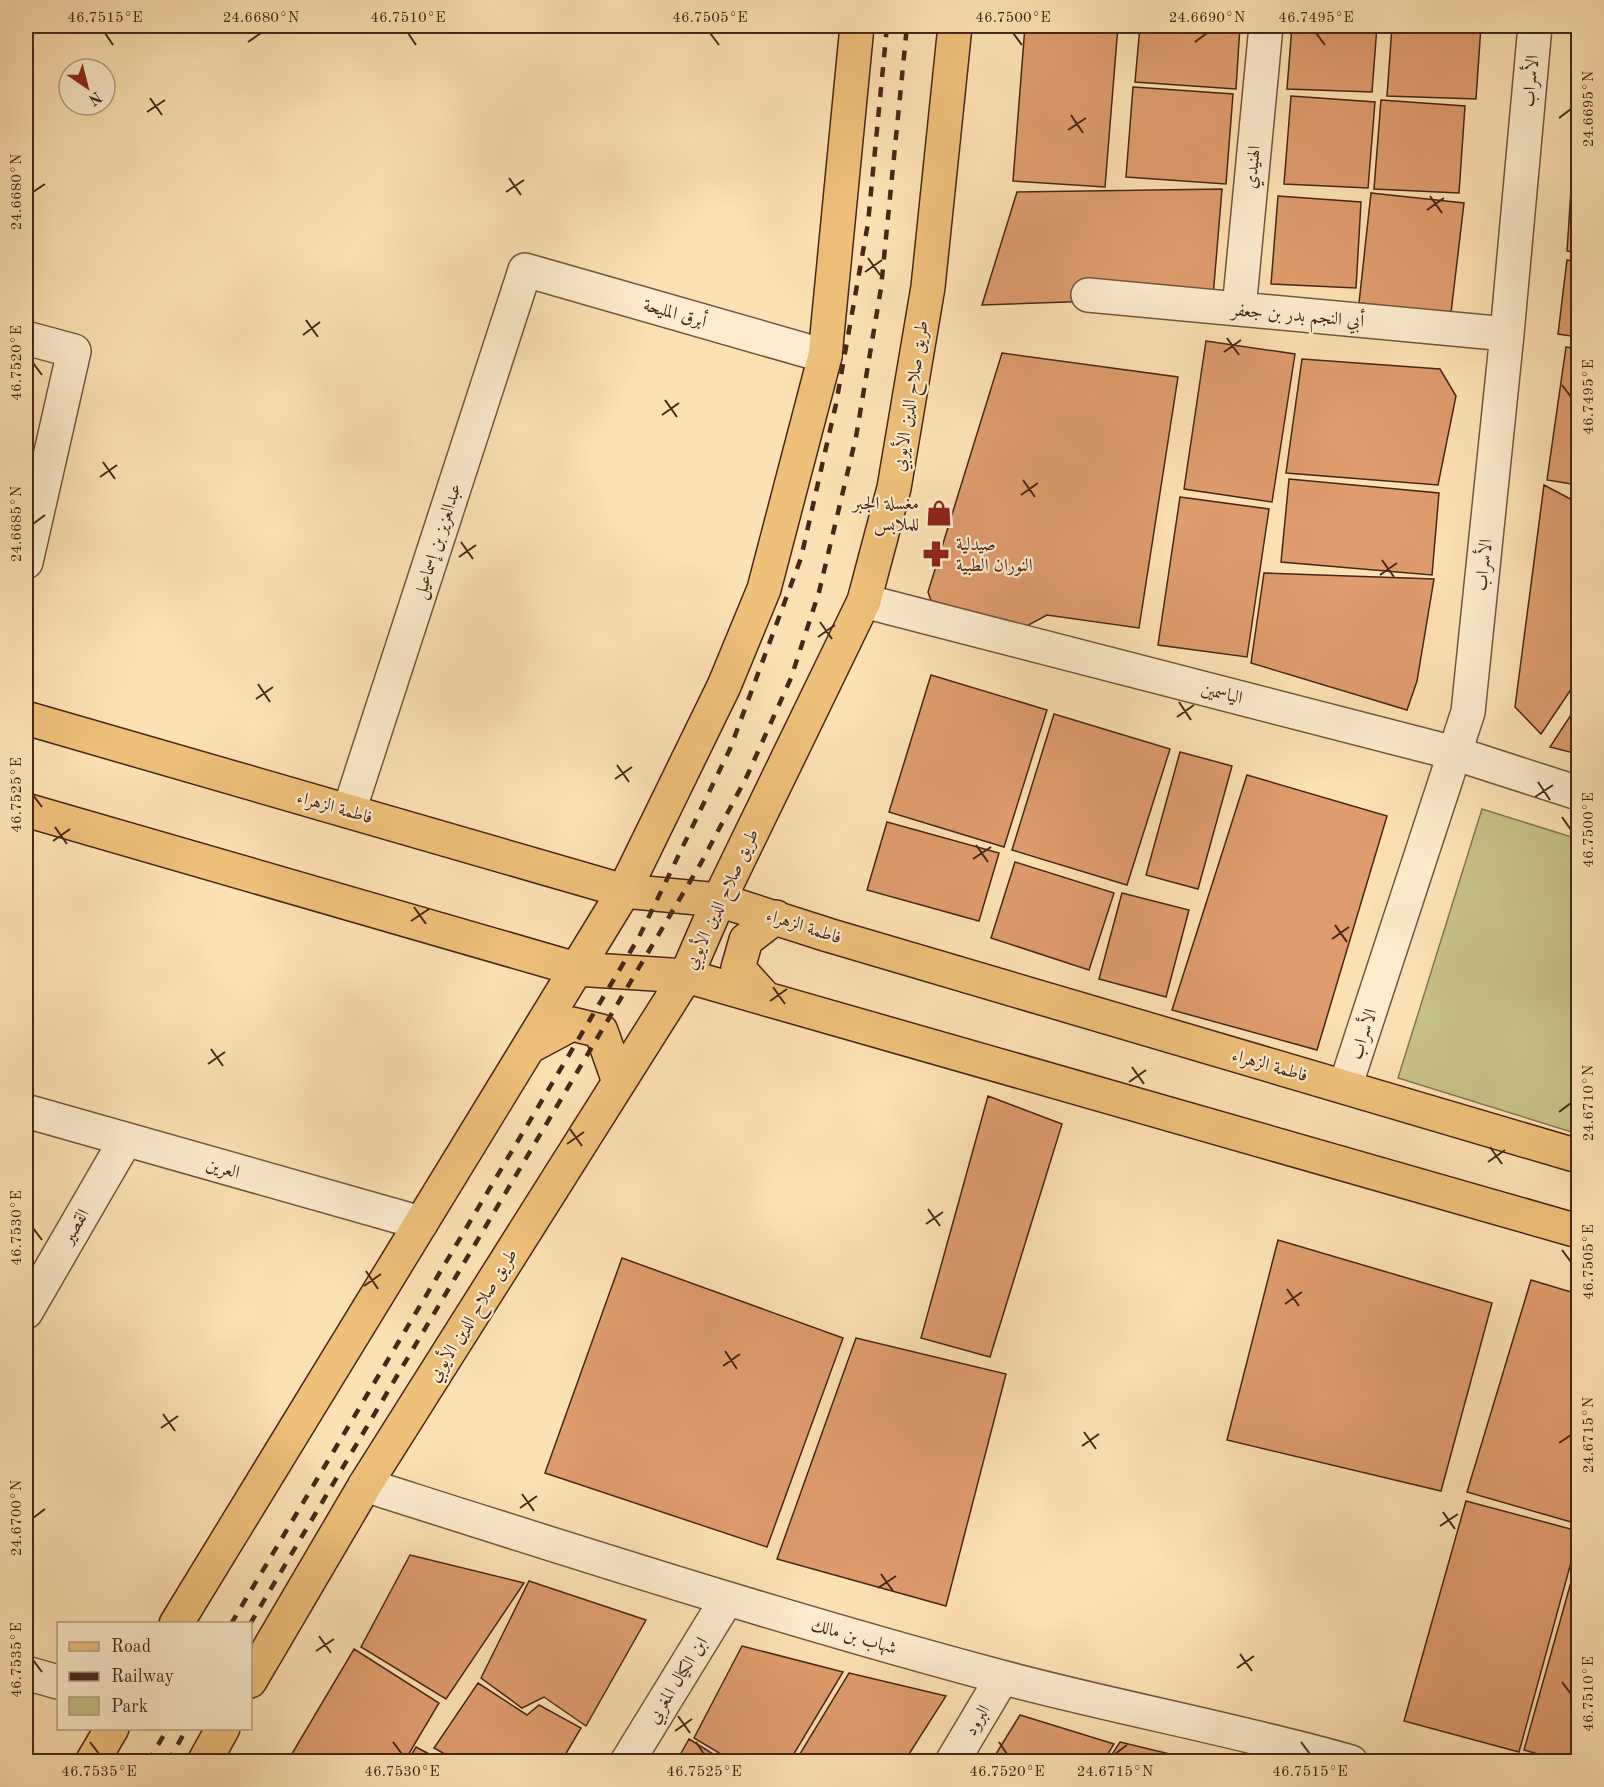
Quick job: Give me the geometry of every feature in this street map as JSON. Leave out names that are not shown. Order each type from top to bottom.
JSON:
[{"type":"main road","points":[[177,1622],[624,891],[724,686],[764,589],[825,356],[857,26]]},
{"type":"main road","name":"طريق صلاح الدين الأيوبي","points":[[252,1678],[365,1485],[686,976],[719,900],[864,601],[894,488],[928,287],[955,26]]},
{"type":"main road","name":"فاطمة الزهراء","points":[[26,718],[624,891],[719,900],[828,935],[1578,1156]]},
{"type":"main road","points":[[26,810],[576,969],[686,976],[1578,1231]]},
{"type":"main road","points":[[767,999],[738,968],[746,940],[776,917]]},
{"type":"main road","points":[[527,1048],[572,1024],[601,1031],[619,1082]]},
{"type":"main road","points":[[92,1761],[111,1730]]},
{"type":"main road","points":[[204,1761],[222,1730]]},
{"type":"street","name":"الهنيدي","points":[[1239,309],[1266,26]]},
{"type":"street","name":"الأسراب","points":[[1346,1087],[1468,712],[1507,334],[1535,26]]},
{"type":"street","name":"أبرق المليحة","points":[[525,270],[825,356]]},
{"type":"street","name":"عبدالعزيز بن إسماعيل","points":[[349,811],[525,270]]},
{"type":"street","name":"أبي النجم بدر بن جعفر","points":[[1088,295],[1507,334]]},
{"type":"street","points":[[26,338],[74,351],[26,562]]},
{"type":"street","name":"الياسمين","points":[[864,601],[1454,753],[1578,793]]},
{"type":"street","name":"العرين","points":[[26,1111],[125,1141],[421,1223]]},
{"type":"street","name":"القصير","points":[[26,1312],[125,1141]]},
{"type":"street","name":"شهاب بن مالك","points":[[365,1485],[728,1599],[1002,1678],[1275,1751],[1351,1761]]},
{"type":"street","name":"ابن الكيال المغربي","points":[[627,1761],[728,1599]]},
{"type":"street","points":[[26,1673],[57,1682]]},
{"type":"street","name":"البرود","points":[[952,1761],[1002,1678]]},
{"type":"green space","points":[[1482,809],[1578,839],[1578,1134],[1398,1078]]},
{"type":"building","points":[[1025,26],[1118,26],[1105,187],[1013,181]]},
{"type":"building","points":[[1140,26],[1240,26],[1236,89],[1135,82]]},
{"type":"building","points":[[1292,26],[1377,26],[1372,92],[1287,89]]},
{"type":"building","points":[[1392,26],[1481,26],[1476,99],[1387,96]]},
{"type":"building","points":[[1578,83],[1578,253],[1567,251]]},
{"type":"building","points":[[1133,87],[1233,94],[1226,184],[1126,177]]},
{"type":"building","points":[[1291,96],[1375,102],[1368,188],[1284,184]]},
{"type":"building","points":[[1381,100],[1465,106],[1459,193],[1374,189]]},
{"type":"building","points":[[1222,189],[1213,297],[982,305],[1017,192]]},
{"type":"building","points":[[1371,193],[1464,203],[1451,313],[1359,303]]},
{"type":"building","points":[[1278,196],[1361,202],[1356,288],[1271,284]]},
{"type":"building","points":[[1567,260],[1578,262],[1578,337],[1558,334]]},
{"type":"building","points":[[1206,341],[1295,354],[1272,502],[1184,489]]},
{"type":"building","points":[[1566,347],[1578,349],[1578,485],[1547,480]]},
{"type":"building","points":[[1002,353],[1178,377],[1139,628],[1047,615],[1023,628],[935,612],[928,592]]},
{"type":"building","points":[[1302,359],[1440,369],[1456,396],[1438,485],[1286,473]]},
{"type":"building","points":[[1289,479],[1439,493],[1432,575],[1281,562]]},
{"type":"building","points":[[1544,485],[1578,503],[1578,679],[1541,734],[1515,707]]},
{"type":"building","points":[[1180,497],[1269,509],[1247,657],[1158,645]]},
{"type":"building","points":[[1264,573],[1434,579],[1417,681],[1407,710],[1251,663]]},
{"type":"building","points":[[931,675],[1047,710],[1004,847],[889,812]]},
{"type":"building","points":[[1578,704],[1578,754],[1550,747]]},
{"type":"building","points":[[1054,714],[1170,749],[1127,885],[1012,850]]},
{"type":"building","points":[[1180,752],[1232,766],[1198,889],[1146,875]]},
{"type":"building","points":[[1247,775],[1387,816],[1317,1050],[1172,1010]]},
{"type":"building","points":[[887,822],[999,853],[979,921],[867,890]]},
{"type":"building","points":[[1015,862],[1114,893],[1089,970],[991,938]]},
{"type":"building","points":[[1122,893],[1189,910],[1166,997],[1099,979]]},
{"type":"building","points":[[988,1096],[1062,1124],[990,1357],[921,1338]]},
{"type":"building","points":[[1278,1240],[1492,1303],[1441,1491],[1227,1440]]},
{"type":"building","points":[[622,1258],[843,1338],[767,1547],[545,1473]]},
{"type":"building","points":[[1531,1280],[1578,1294],[1578,1524],[1467,1492]]},
{"type":"building","points":[[856,1338],[1006,1374],[946,1606],[777,1559]]},
{"type":"building","points":[[1466,1501],[1578,1531],[1519,1752],[1404,1721]]},
{"type":"building","points":[[410,1555],[524,1583],[446,1699],[361,1647]]},
{"type":"building","points":[[1578,1557],[1578,1762],[1566,1762],[1524,1750]]},
{"type":"building","points":[[529,1581],[646,1620],[586,1726],[544,1697],[522,1708],[481,1678]]},
{"type":"building","points":[[742,1646],[843,1672],[789,1762],[734,1762],[694,1738]]},
{"type":"building","points":[[354,1649],[439,1703],[404,1762],[287,1762]]},
{"type":"building","points":[[849,1673],[946,1696],[904,1762],[795,1762]]},
{"type":"building","points":[[478,1683],[527,1715],[539,1705],[581,1728],[561,1762],[459,1762],[434,1748]]},
{"type":"building","points":[[1020,1715],[1114,1744],[1103,1762],[991,1762]]},
{"type":"building","points":[[689,1739],[726,1762],[676,1762]]},
{"type":"building","points":[[1120,1742],[1199,1761],[1199,1762],[1107,1762]]},
{"type":"building","points":[[416,1747],[444,1762],[407,1762]]},
{"type":"railway","points":[[232,1622],[639,937],[730,749],[801,558],[836,404],[868,223],[887,26]]},
{"type":"railway","points":[[251,1622],[701,863],[747,776],[791,678],[819,592],[856,437],[881,288],[907,26]]},
{"type":"railway","points":[[148,1762],[167,1730]]},
{"type":"railway","points":[[168,1762],[186,1730]]},
{"type":"place","name":"مغسلة الجبر للملابس","points":[[939,513]]},
{"type":"place","name":"صيدلية النوران الطبية","points":[[936,554]]}]
